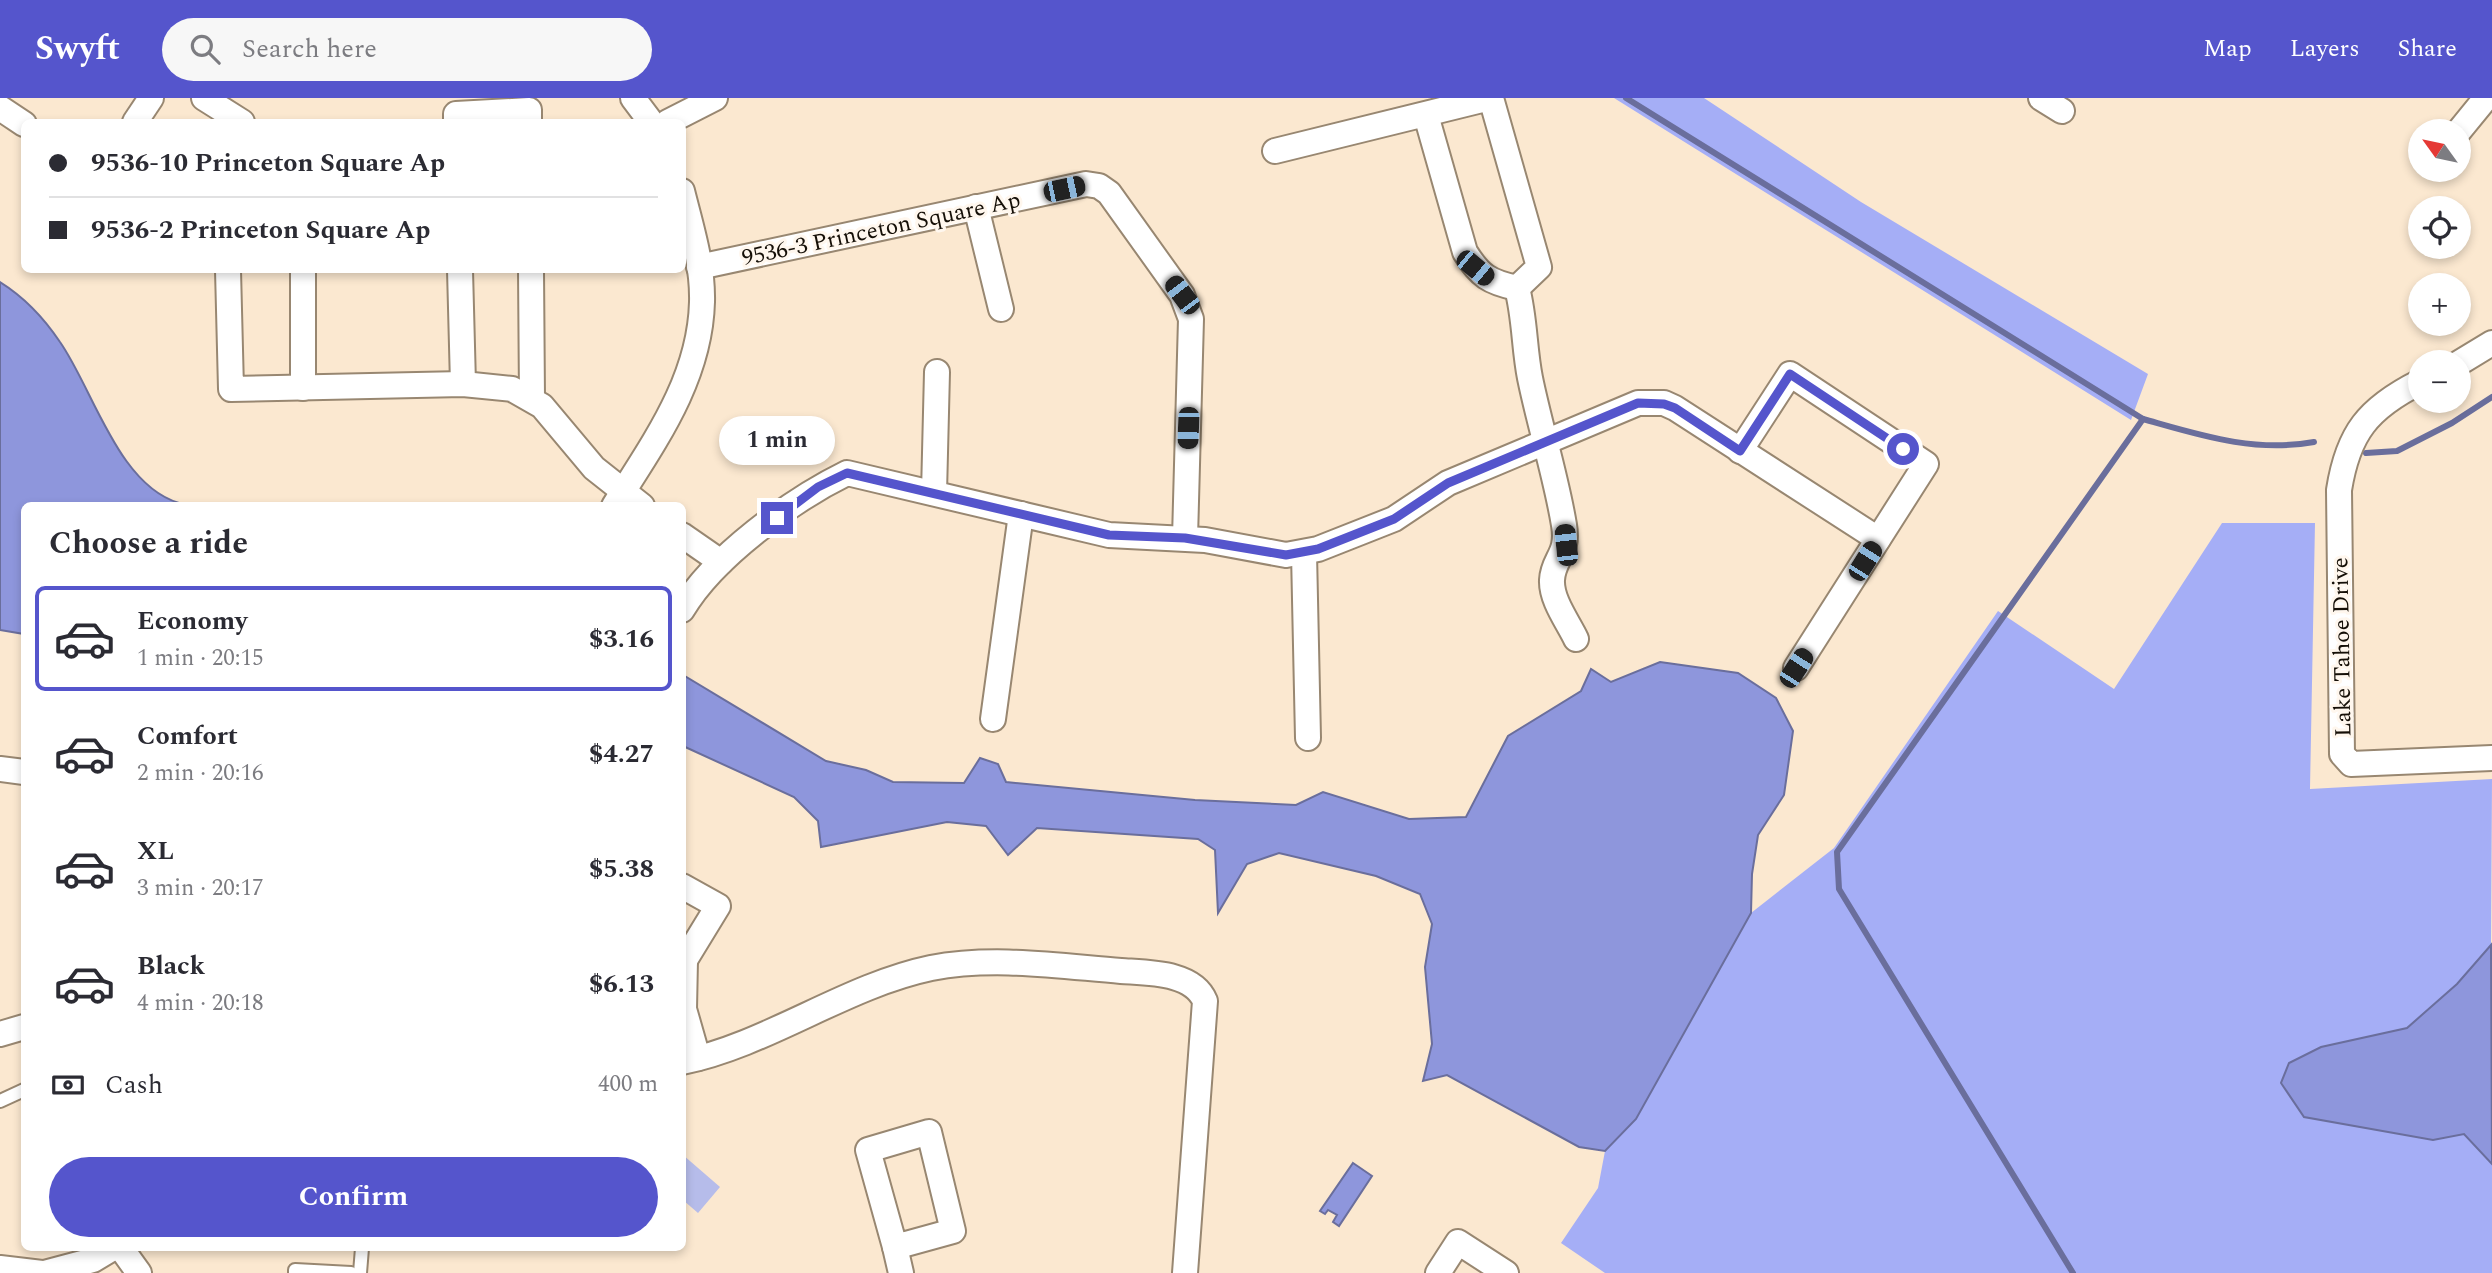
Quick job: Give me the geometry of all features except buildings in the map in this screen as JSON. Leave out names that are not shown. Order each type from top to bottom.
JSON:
[{"type":"street","points":[[137,119],[151,98]]},
{"type":"street","points":[[204,98],[237,119]]},
{"type":"street","points":[[632,98],[649,119]]},
{"type":"street","points":[[674,119],[715,98]]},
{"type":"street","points":[[1275,151],[1490,98],[1539,267],[1517,288]]},
{"type":"street","points":[[2469,119],[2486,98]]},
{"type":"street","points":[[0,108],[21,122]]},
{"type":"street","points":[[456,119],[456,114],[529,110],[529,119]]},
{"type":"street","points":[[1426,115],[1465,252],[1475,268],[1493,283],[1517,288]]},
{"type":"street","name":"9536-3 Princeton Square Ap","points":[[699,267],[1086,184],[1099,186],[1109,193],[1182,295],[1191,319],[1185,538]]},
{"type":"street","points":[[976,207],[1002,309]]},
{"type":"street","points":[[228,273],[231,389],[463,384],[512,389],[532,399],[552,415],[594,468],[626,501],[686,383],[697,339],[702,302],[699,267],[686,209]]},
{"type":"street","points":[[303,273],[303,388]]},
{"type":"street","points":[[460,273],[463,384]]},
{"type":"street","points":[[531,273],[532,399]]},
{"type":"street","points":[[1517,288],[1524,316],[1523,342],[1543,442],[1564,524],[1566,545],[1555,568],[1553,593],[1576,639]]},
{"type":"street","points":[[2471,356],[2492,343]]},
{"type":"street","points":[[934,493],[937,372]]},
{"type":"street","points":[[1740,451],[1790,374],[1926,464],[1796,668]]},
{"type":"street","name":"Lake Tahoe Drive","points":[[2408,388],[2382,402],[2358,432],[2344,460],[2339,490],[2342,754],[2351,764],[2492,758]]},
{"type":"street","points":[[686,604],[703,579],[721,562],[818,487],[847,473],[1109,535],[1185,538],[1269,553],[1304,552],[1394,519],[1448,483],[1638,403],[1664,404],[1878,539]]},
{"type":"street","points":[[993,719],[1021,514]]},
{"type":"street","points":[[686,538],[721,562]]},
{"type":"street","points":[[1304,552],[1308,738]]},
{"type":"street","points":[[0,769],[21,772]]},
{"type":"street","points":[[686,888],[718,906],[686,957]]},
{"type":"street","points":[[686,1026],[690,1060],[868,988],[930,968],[995,961],[1140,973],[1191,981],[1200,989],[1205,1001],[1185,1273]]},
{"type":"street","points":[[0,1034],[21,1028]]},
{"type":"street","points":[[895,1247],[953,1231],[929,1132],[868,1150],[901,1273]]},
{"type":"street","points":[[1438,1273],[1458,1242],[1506,1273]]},
{"type":"street","points":[[0,1268],[43,1273],[93,1259],[108,1251]]},
{"type":"street","points":[[123,1251],[139,1273]]},
{"type":"lane","points":[[0,1101],[21,1091]]},
{"type":"lane","points":[[360,1273],[362,1251]]},
{"type":"lane","points":[[295,1273],[295,1270],[351,1273]]},
{"type":"shaded area","points":[[1614,98],[1704,98],[1861,202],[2148,374],[2131,420]]},
{"type":"shaded area","points":[[0,282],[25,301],[54,333],[123,457],[139,477],[158,493],[177,502],[21,502],[21,634],[0,630]]},
{"type":"shaded area","points":[[2222,523],[2315,523],[2310,789],[2492,779],[2491,945],[2458,984],[2407,1028],[2321,1047],[2433,1140],[2464,1134],[2492,1164],[2492,1273],[1605,1273],[1561,1243],[1598,1188],[1605,1151],[1636,1119],[1751,913],[1834,848],[1998,611],[2114,689]]},
{"type":"shaded area","points":[[1660,662],[1738,673],[1776,698],[1793,731],[1784,795],[1758,835],[1752,874],[1751,913],[1636,1119],[1605,1151],[1579,1147],[1447,1075],[1423,1081],[1432,1044],[1425,967],[1432,924],[1420,894],[1376,876],[1279,853],[1247,864],[1218,913],[1215,850],[1198,839],[1037,828],[1008,855],[986,826],[947,822],[821,847],[818,821],[794,797],[686,747],[686,677],[826,761],[866,770],[893,782],[964,783],[980,758],[998,764],[1006,782],[1195,800],[1296,805],[1323,792],[1409,819],[1466,817],[1508,736],[1581,691],[1591,669],[1611,682]]},
{"type":"shaded area","points":[[2491,945],[2492,1164],[2464,1134],[2433,1140],[2304,1117],[2281,1083],[2289,1063],[2321,1047],[2407,1028],[2457,984]]},
{"type":"shaded area","points":[[686,1158],[720,1187],[698,1213],[686,1203]]},
{"type":"shaded area","points":[[1353,1163],[1372,1176],[1339,1226],[1333,1222],[1337,1215],[1328,1210],[1325,1214],[1320,1211]]},
{"type":"waterway","points":[[1626,98],[2143,419],[2227,441],[2249,444],[2292,445],[2314,442]]},
{"type":"waterway","points":[[2366,453],[2397,451],[2452,423],[2492,397]]},
{"type":"waterway","points":[[2073,1273],[1839,889],[1837,852],[2143,419]]},
{"type":"route","points":[[777,518],[818,487],[847,473],[1109,535],[1205,540],[1286,555],[1318,549],[1394,519],[1448,483],[1638,403],[1664,404],[1675,408],[1740,451],[1790,374],[1903,449]]}]
